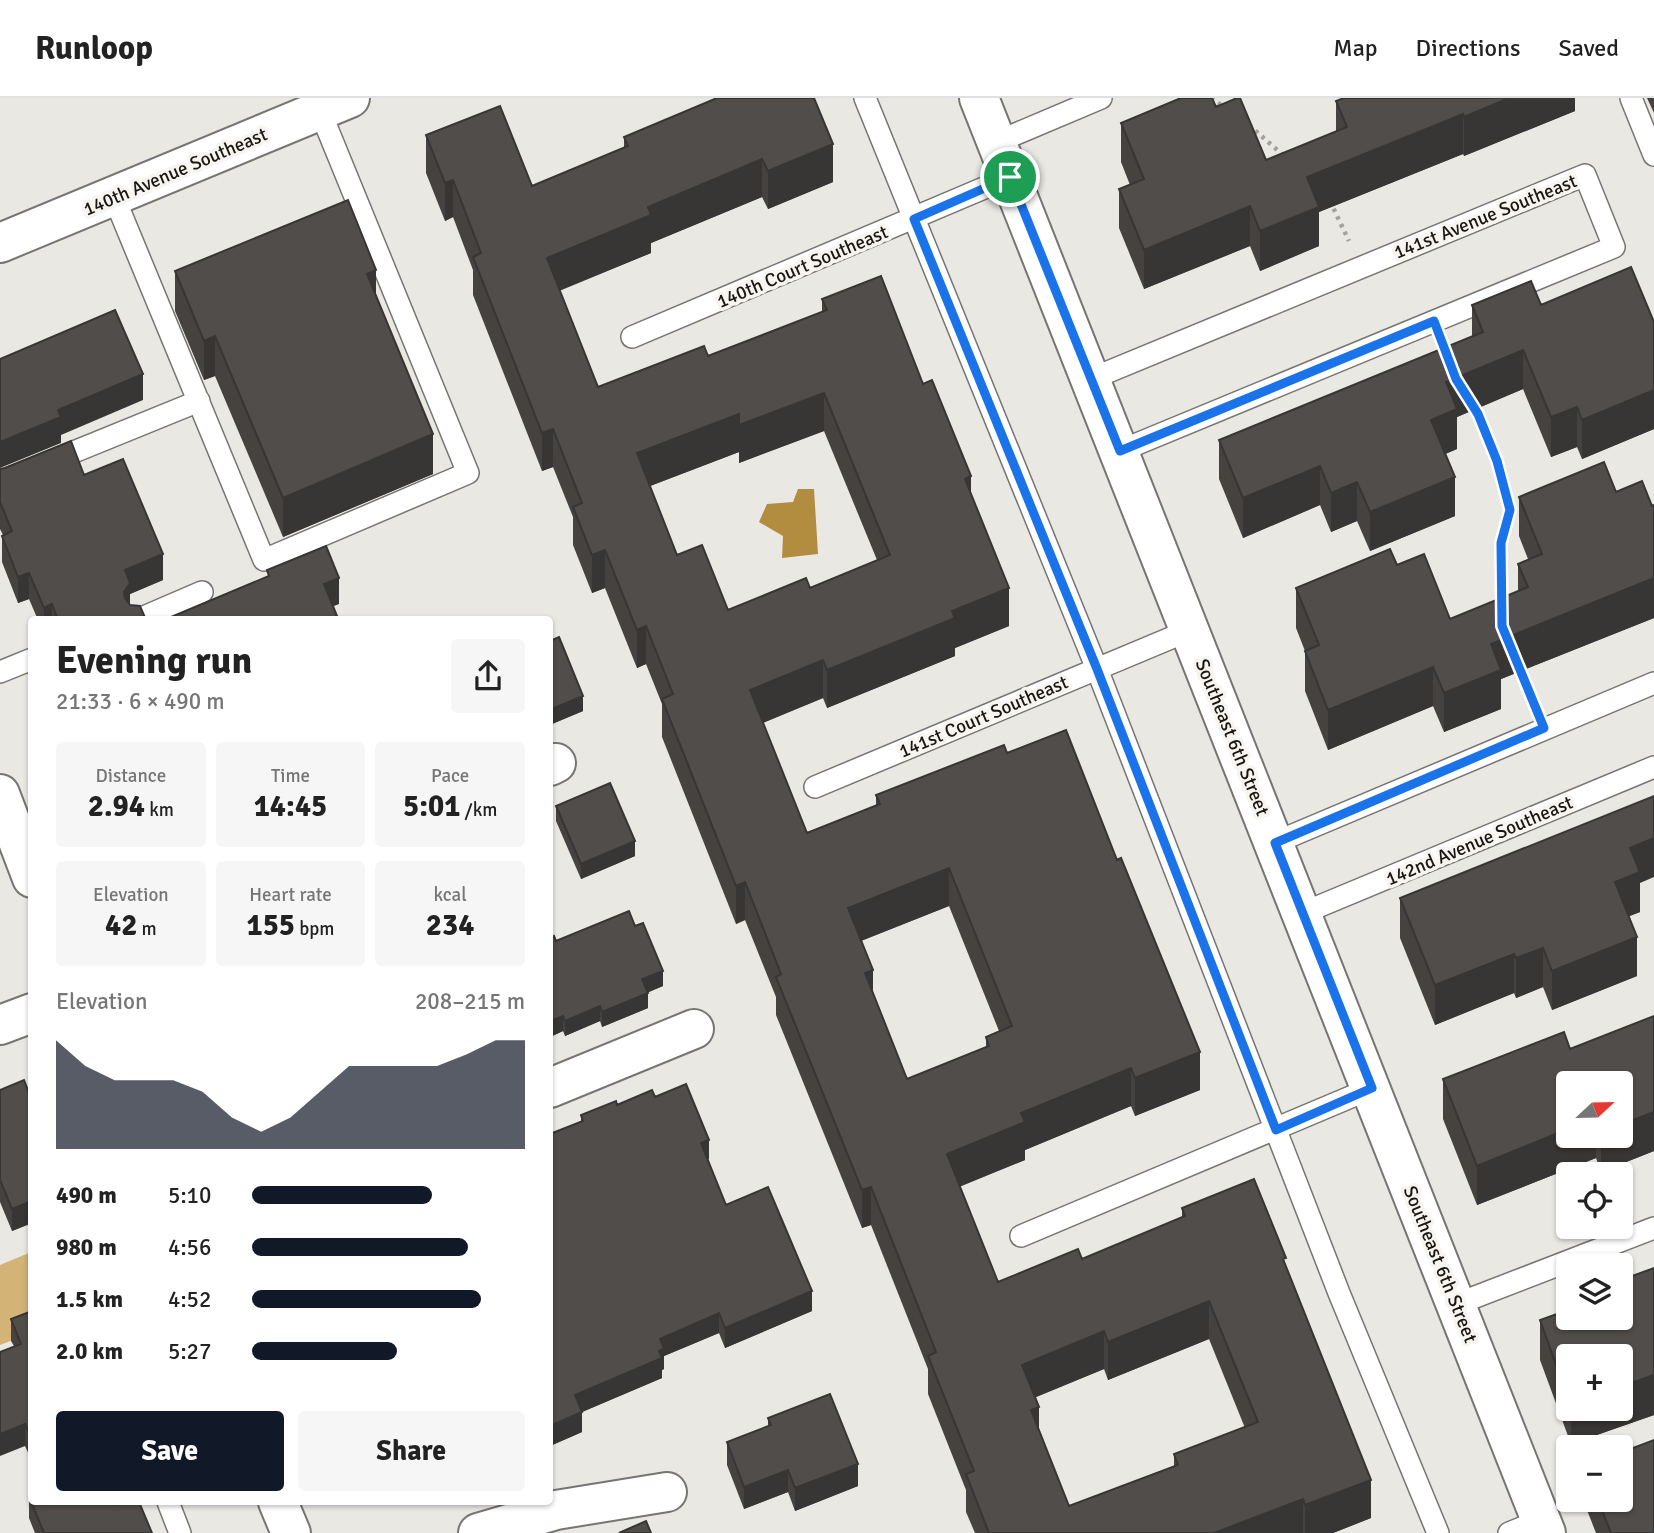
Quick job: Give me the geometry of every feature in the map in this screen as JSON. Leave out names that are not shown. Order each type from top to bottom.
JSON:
[{"type":"street","name":"Southeast 6th Street","points":[[979,98],[1457,1304],[1532,1529]]},
{"type":"street","name":"140th Avenue Southeast","points":[[0,243],[335,104]]},
{"type":"street","points":[[0,794],[28,868]]},
{"type":"street","points":[[0,1025],[28,1014]]},
{"type":"street","points":[[553,1087],[694,1029]]},
{"type":"street","points":[[478,1533],[556,1510],[667,1492]]},
{"type":"street","points":[[279,1505],[291,1533]]},
{"type":"lane","points":[[865,98],[1097,669],[1339,1293],[1438,1533]]},
{"type":"lane","name":"140th Court Southeast","points":[[632,337],[914,219],[1101,98]]},
{"type":"lane","points":[[1631,98],[1654,155]]},
{"type":"lane","points":[[114,197],[264,560],[468,473],[335,104]]},
{"type":"lane","name":"141st Avenue Southeast","points":[[1091,379],[1585,175],[1614,247],[1120,451]]},
{"type":"lane","points":[[0,482],[199,401]]},
{"type":"lane","points":[[146,616],[201,592]]},
{"type":"lane","name":"141st Court Southeast","points":[[815,787],[1190,630]]},
{"type":"lane","points":[[0,672],[28,661]]},
{"type":"lane","points":[[1275,843],[1654,683]]},
{"type":"lane","name":"142nd Avenue Southeast","points":[[1303,913],[1654,767]]},
{"type":"lane","points":[[1021,1236],[1372,1088]]},
{"type":"lane","points":[[1457,1304],[1654,1228]]},
{"type":"lane","points":[[169,1505],[180,1533]]},
{"type":"path","points":[[1211,98],[1233,113]]},
{"type":"path","points":[[1243,120],[1288,159]]},
{"type":"path","points":[[1323,194],[1332,203],[1360,268]]},
{"type":"path","points":[[1467,396],[1478,414],[1497,461],[1510,510],[1501,543],[1501,604]]},
{"type":"path","points":[[1516,659],[1544,728]]},
{"type":"shaded area","points":[[798,489],[814,489],[818,554],[782,558],[783,536],[759,522],[767,504],[793,502]]},
{"type":"shaded area","points":[[28,1253],[28,1334],[0,1345],[0,1265]]},
{"type":"building","points":[[717,98],[814,98],[833,144],[768,171],[762,159],[648,207],[651,215],[547,258],[598,387],[704,346],[708,356],[827,310],[822,299],[881,276],[923,384],[932,380],[971,476],[965,479],[1009,588],[952,611],[955,618],[827,670],[823,660],[750,690],[807,833],[880,804],[876,795],[1004,745],[1007,753],[1066,730],[1117,860],[1121,858],[1200,1052],[1135,1078],[1131,1068],[1021,1113],[1025,1122],[947,1154],[998,1282],[1078,1249],[1082,1259],[1185,1216],[1182,1208],[1254,1179],[1371,1480],[1305,1505],[1303,1499],[1214,1533],[989,1533],[966,1474],[974,1471],[928,1356],[936,1352],[871,1187],[862,1190],[776,977],[781,974],[745,882],[736,886],[662,699],[673,694],[646,626],[637,630],[605,550],[592,555],[573,507],[582,503],[553,429],[542,433],[473,257],[481,253],[453,180],[445,183],[426,135],[500,106],[532,186],[628,146],[624,137]],"holes":[[[824,393],[890,555],[810,588],[806,578],[728,610],[702,545],[677,555],[637,453],[739,414],[739,425]],[[949,868],[1012,1026],[986,1037],[989,1046],[907,1079],[865,973],[873,970],[848,908]],[[1209,1301],[1258,1422],[1174,1454],[1178,1465],[1069,1506],[1031,1410],[1039,1407],[1022,1365],[1104,1331],[1108,1342]]]},
{"type":"building","points":[[1181,98],[1212,98],[1216,107],[1240,98],[1266,160],[1347,127],[1336,101],[1344,98],[1509,98],[1307,177],[1319,207],[1260,231],[1250,206],[1144,250],[1119,189],[1144,179],[1121,123]]},
{"type":"building","points":[[348,200],[376,270],[367,274],[433,434],[283,498],[215,336],[204,341],[175,271]]},
{"type":"building","points":[[1631,267],[1654,322],[1654,390],[1582,420],[1577,407],[1551,417],[1523,350],[1446,382],[1457,409],[1431,420],[1455,477],[1370,512],[1357,482],[1331,493],[1320,466],[1243,498],[1219,440],[1483,332],[1472,305],[1531,281],[1541,305]]},
{"type":"building","points":[[115,310],[143,374],[58,410],[61,417],[0,442],[0,359]]},
{"type":"building","points":[[71,441],[84,475],[123,459],[163,554],[125,570],[130,583],[124,592],[125,598],[130,605],[140,606],[144,616],[56,616],[52,604],[44,608],[29,573],[18,577],[2,536],[12,531],[0,502],[0,469]]},
{"type":"building","points":[[1604,462],[1616,492],[1642,481],[1652,506],[1654,505],[1654,578],[1491,644],[1501,670],[1444,693],[1433,667],[1328,710],[1305,651],[1319,645],[1296,588],[1390,549],[1397,565],[1424,554],[1450,619],[1528,587],[1518,564],[1542,554],[1519,497]]},
{"type":"building","points":[[326,546],[339,578],[324,584],[337,616],[174,616],[269,576],[267,570]]},
{"type":"building","points":[[559,637],[583,696],[553,709],[553,640]]},
{"type":"building","points":[[610,783],[635,841],[581,864],[556,806]]},
{"type":"building","points":[[1654,796],[1654,838],[1630,848],[1640,872],[1615,882],[1637,937],[1552,971],[1543,948],[1516,958],[1514,954],[1435,985],[1400,898]]},
{"type":"building","points":[[629,911],[635,926],[643,923],[663,971],[642,979],[648,993],[602,1012],[600,1006],[565,1021],[563,1016],[553,1020],[553,936],[556,941]]},
{"type":"building","points":[[1654,1016],[1654,1112],[1633,1120],[1633,1071],[1556,1071],[1556,1134],[1477,1166],[1443,1079],[1564,1032],[1570,1049]]},
{"type":"building","points":[[24,1080],[28,1090],[28,1203],[12,1209],[0,1180],[0,1090]]},
{"type":"building","points":[[686,1084],[709,1140],[701,1143],[726,1205],[768,1187],[812,1291],[725,1328],[719,1313],[660,1339],[664,1349],[659,1351],[662,1358],[575,1395],[582,1412],[553,1425],[553,1133],[583,1121],[581,1115],[616,1101],[617,1105],[652,1090],[655,1097]]},
{"type":"building","points":[[1654,1268],[1654,1375],[1633,1382],[1633,1344],[1556,1344],[1556,1365],[1540,1320],[1556,1314],[1556,1330],[1633,1330],[1633,1276]]},
{"type":"building","points":[[28,1313],[28,1430],[25,1424],[0,1434],[0,1352],[21,1344],[11,1319]]},
{"type":"building","points":[[830,1394],[858,1464],[795,1488],[788,1470],[744,1487],[727,1442],[771,1425],[768,1418]]},
{"type":"building","points":[[1654,1440],[1654,1533],[1611,1533],[1603,1512],[1633,1512],[1633,1448]]},
{"type":"building","points":[[32,1505],[140,1505],[152,1533],[44,1533]]},
{"type":"building","points":[[646,1521],[651,1533],[619,1533]]},
{"type":"route","points":[[1010,177],[1120,451],[1434,321],[1456,379],[1478,414],[1497,461],[1510,510],[1501,543],[1502,626],[1544,728],[1275,843],[1372,1088],[1276,1130],[1097,669],[914,219],[1010,177]]}]
